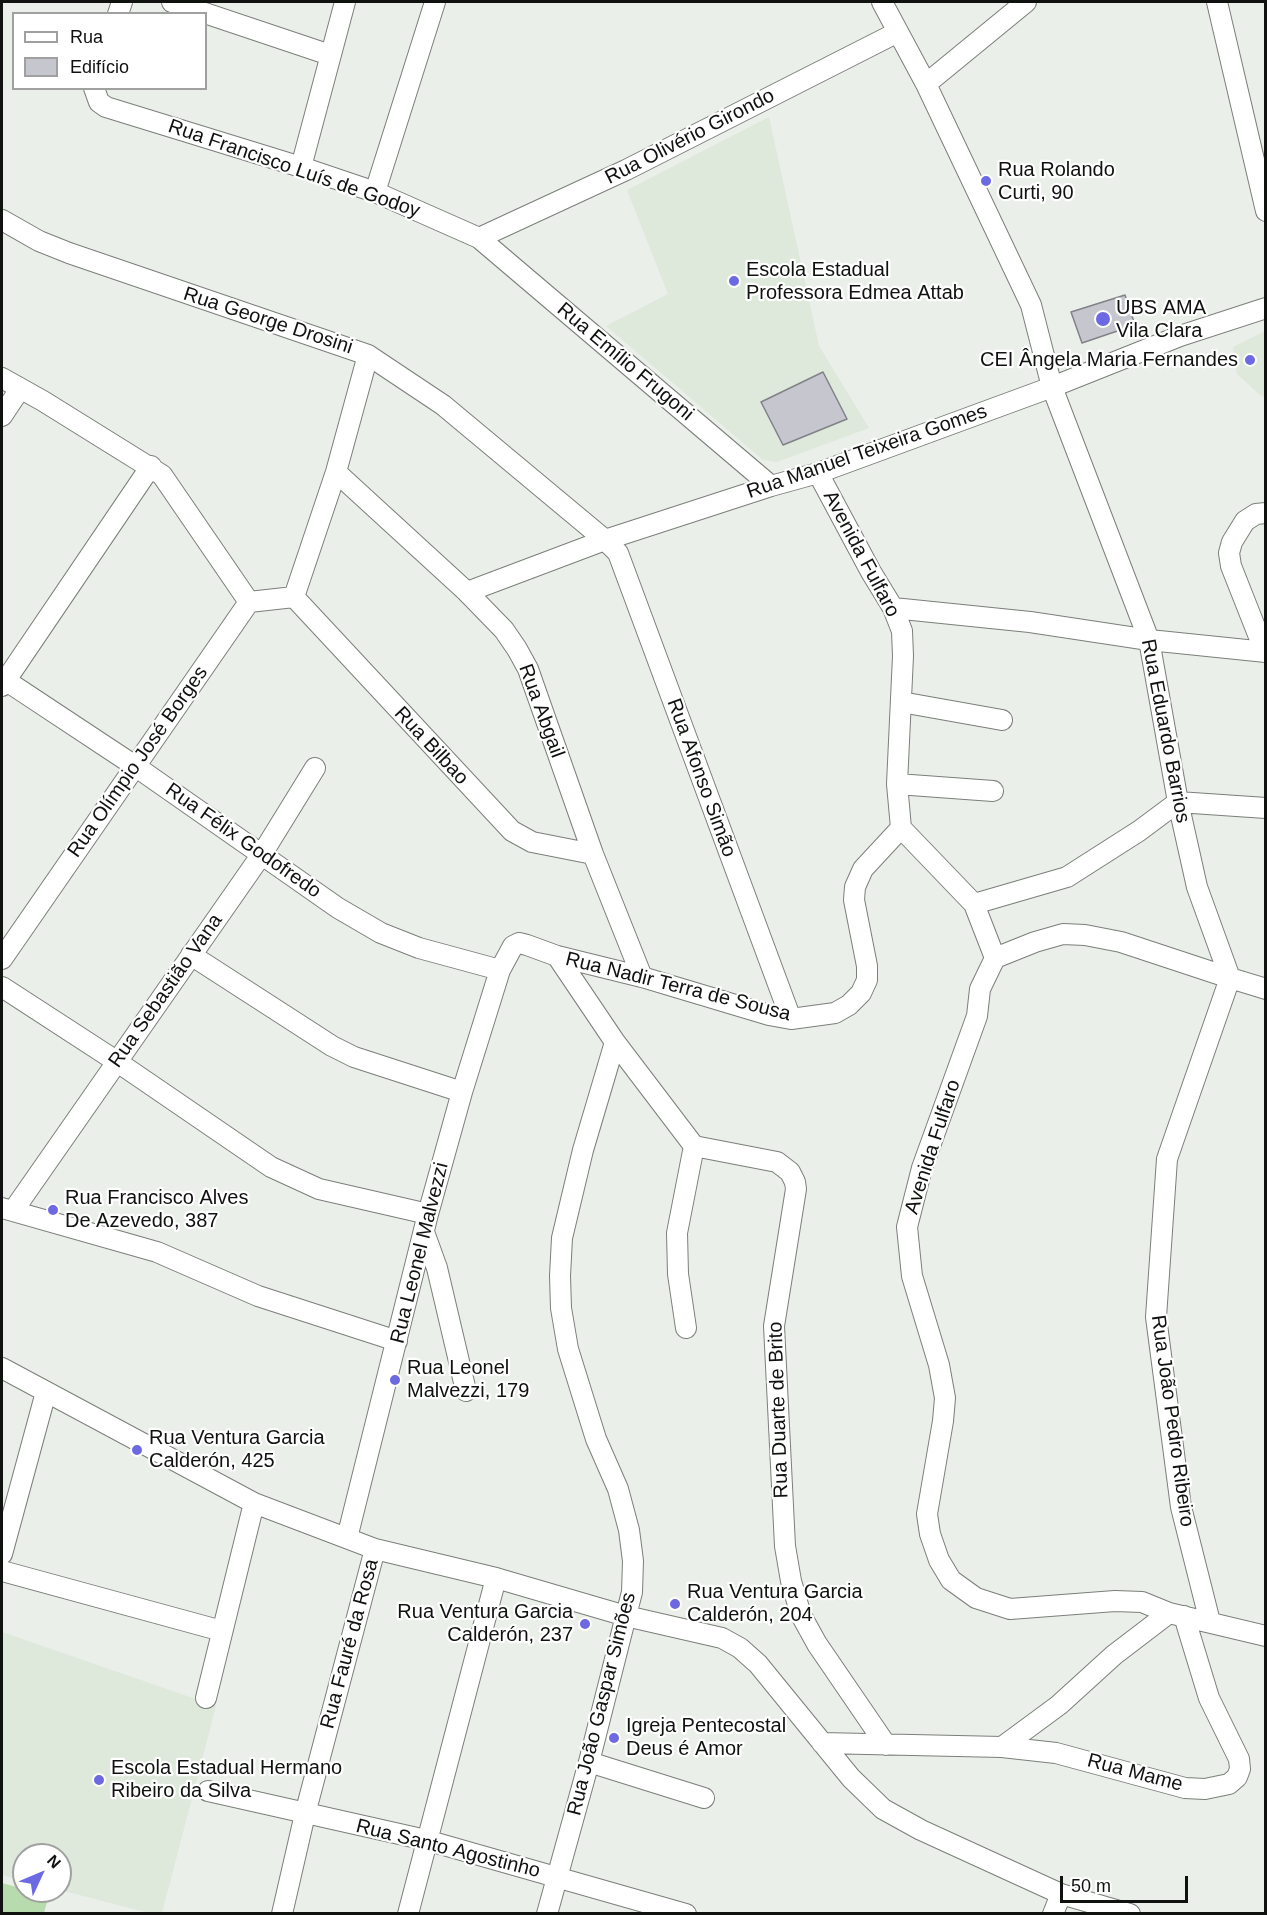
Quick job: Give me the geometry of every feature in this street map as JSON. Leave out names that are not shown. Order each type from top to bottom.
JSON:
[{"type":"street","points":[[172,2],[202,12]]},
{"type":"street","points":[[301,167],[345,2]]},
{"type":"street","points":[[375,192],[435,2]]},
{"type":"street","name":"Rua Eduardo Barrios","points":[[882,2],[926,84],[1031,305],[1052,387],[1149,640],[1178,801],[1197,887],[1230,978]]},
{"type":"street","points":[[926,84],[1026,2]]},
{"type":"street","points":[[1217,2],[1266,211]]},
{"type":"street","points":[[207,14],[330,55]]},
{"type":"street","name":"Rua Olivério Girondo","points":[[479,238],[626,170],[898,32]]},
{"type":"street","name":"Rua Francisco Luís de Godoy","points":[[95,90],[99,102],[106,107],[375,192],[479,238]]},
{"type":"street","name":"Rua George Drosini","points":[[2,220],[39,241],[69,253],[368,355],[336,472],[294,597]]},
{"type":"street","name":"Rua Emílio Frugoni","points":[[479,238],[771,486]]},
{"type":"street","name":"Rua Manuel Teixeira Gomes","points":[[467,592],[605,540],[818,473],[1052,387],[1180,336],[1266,308]]},
{"type":"street","name":"Rua Afonso Simão","points":[[368,355],[444,405],[618,553],[791,1019]]},
{"type":"street","points":[[2,378],[162,474],[249,602],[294,597]]},
{"type":"street","points":[[2,416],[20,389]]},
{"type":"street","points":[[3,681],[151,466]]},
{"type":"street","name":"Rua Abgail","points":[[336,472],[467,592],[504,630],[517,649],[528,669],[593,854],[642,977]]},
{"type":"street","name":"Avenida Fulfaro","points":[[818,473],[870,572],[892,608],[902,631],[897,784],[901,828]]},
{"type":"street","points":[[892,608],[1030,622],[1149,640],[1265,652],[1231,566],[1229,553],[1232,542],[1245,521],[1256,514],[1266,513]]},
{"type":"street","name":"Rua Bilbao","points":[[294,597],[512,831],[532,842],[593,854]]},
{"type":"street","name":"Rua Olímpio José Borges","points":[[2,959],[249,602]]},
{"type":"street","name":"Rua Félix Godofredo","points":[[3,681],[135,766],[338,908],[381,933],[419,948],[500,970]]},
{"type":"street","points":[[901,702],[1002,720]]},
{"type":"street","name":"Rua Sebastião Vana","points":[[7,1209],[116,1061],[262,854],[315,768]]},
{"type":"street","points":[[897,784],[993,791]]},
{"type":"street","points":[[974,904],[1067,877],[1139,831],[1178,801],[1266,807]]},
{"type":"street","points":[[901,828],[974,904],[995,958],[1063,934],[1085,935],[1121,942],[1266,989]]},
{"type":"street","name":"Rua Nadir Terra de Sousa","points":[[500,970],[513,946],[519,944],[642,977],[769,1015],[791,1019],[835,1013],[849,1005],[861,993],[867,980],[867,966],[854,900],[855,887],[863,869],[901,828]]},
{"type":"street","points":[[191,955],[332,1046],[354,1057],[462,1092]]},
{"type":"street","points":[[557,956],[615,1042],[694,1146],[677,1233],[678,1274],[686,1328]]},
{"type":"street","name":"Avenida Fulfaro","points":[[995,958],[980,989],[977,1016],[922,1168],[907,1227],[912,1276],[939,1365],[945,1398],[944,1421],[927,1514],[930,1534],[939,1560],[951,1580],[976,1598],[1010,1609],[1115,1601],[1142,1602],[1176,1615],[1266,1636]]},
{"type":"street","name":"Rua Leonel Malvezzi","points":[[347,1538],[426,1223],[462,1092],[500,970]]},
{"type":"street","name":"Rua João Pedro Ribeiro","points":[[1210,1622],[1180,1507],[1156,1317],[1167,1159],[1230,978]]},
{"type":"street","points":[[2,987],[116,1061],[271,1167],[319,1189],[426,1223],[466,1392]]},
{"type":"street","name":"Rua João Gaspar Simões","points":[[548,1914],[632,1592],[633,1561],[629,1530],[618,1490],[596,1439],[568,1349],[561,1308],[560,1276],[562,1238],[583,1150],[615,1042]]},
{"type":"street","name":"Rua Duarte de Brito","points":[[694,1146],[777,1162],[790,1172],[795,1182],[796,1190],[774,1326],[785,1546],[791,1581],[801,1615],[817,1644],[886,1744]]},
{"type":"street","points":[[7,1209],[157,1252],[258,1296],[397,1341]]},
{"type":"street","points":[[2,1368],[254,1503],[375,1549],[496,1578],[626,1616],[722,1638],[740,1648],[758,1664],[865,1793],[883,1809],[921,1830],[1061,1894],[1130,1914]]},
{"type":"street","points":[[2,1554],[46,1392]]},
{"type":"street","points":[[206,1698],[254,1503]]},
{"type":"street","name":"Rua Fauré da Rosa","points":[[282,1914],[305,1814],[375,1549]]},
{"type":"street","points":[[2,1571],[222,1631]]},
{"type":"street","points":[[408,1914],[496,1578]]},
{"type":"street","points":[[822,1743],[1002,1747],[1059,1705],[1114,1655],[1176,1615]]},
{"type":"street","name":"Rua Mame","points":[[1002,1747],[1056,1753],[1185,1788],[1205,1789],[1229,1784],[1237,1777],[1240,1769],[1239,1759],[1209,1698],[1176,1615]]},
{"type":"street","points":[[589,1762],[704,1798]]},
{"type":"street","name":"Rua Santo Agostinho","points":[[208,1791],[426,1840],[686,1914]]},
{"type":"street","points":[[1053,1914],[1061,1894]]},
{"type":"shaded area","name":"Escola Estadual Professora Edmea Attab","points":[[769,117],[819,346],[869,428],[777,462],[763,460],[606,326],[668,294],[627,190]]},
{"type":"shaded area","name":"CEI Ângela Maria Fernandes","points":[[1265,331],[1265,397],[1237,374],[1233,347]]},
{"type":"shaded area","name":"Escola Estadual Hermano Ribeiro da Silva","points":[[2,1632],[216,1706],[162,1913],[149,1913],[72,1893],[72,1843],[12,1843],[12,1878],[2,1875]]},
{"type":"green space","points":[[2,1883],[12,1886],[12,1903],[47,1903],[44,1913],[2,1913]]},
{"type":"building","name":"UBS AMA Vila Clara","points":[[1125,295],[1135,325],[1082,343],[1071,312]]},
{"type":"building","points":[[823,372],[847,419],[783,445],[761,402]]},
{"type":"place","name":"Rua Rolando Curti, 90","points":[[986,181]]},
{"type":"place","name":"Escola Estadual Professora Edmea Attab","points":[[734,281]]},
{"type":"place","name":"UBS AMA Vila Clara","points":[[1103,319]]},
{"type":"place","name":"CEI Ângela Maria Fernandes","points":[[1250,360]]},
{"type":"place","name":"Rua Francisco Alves De Azevedo, 387","points":[[53,1210]]},
{"type":"place","name":"Rua Leonel Malvezzi, 179","points":[[395,1380]]},
{"type":"place","name":"Rua Ventura Garcia Calderón, 425","points":[[137,1450]]},
{"type":"place","name":"Rua Ventura Garcia Calderón, 204","points":[[675,1604]]},
{"type":"place","name":"Rua Ventura Garcia Calderón, 237","points":[[585,1624]]},
{"type":"place","name":"Igreja Pentecostal Deus é Amor","points":[[614,1738]]},
{"type":"place","name":"Escola Estadual Hermano Ribeiro da Silva","points":[[99,1780]]}]
